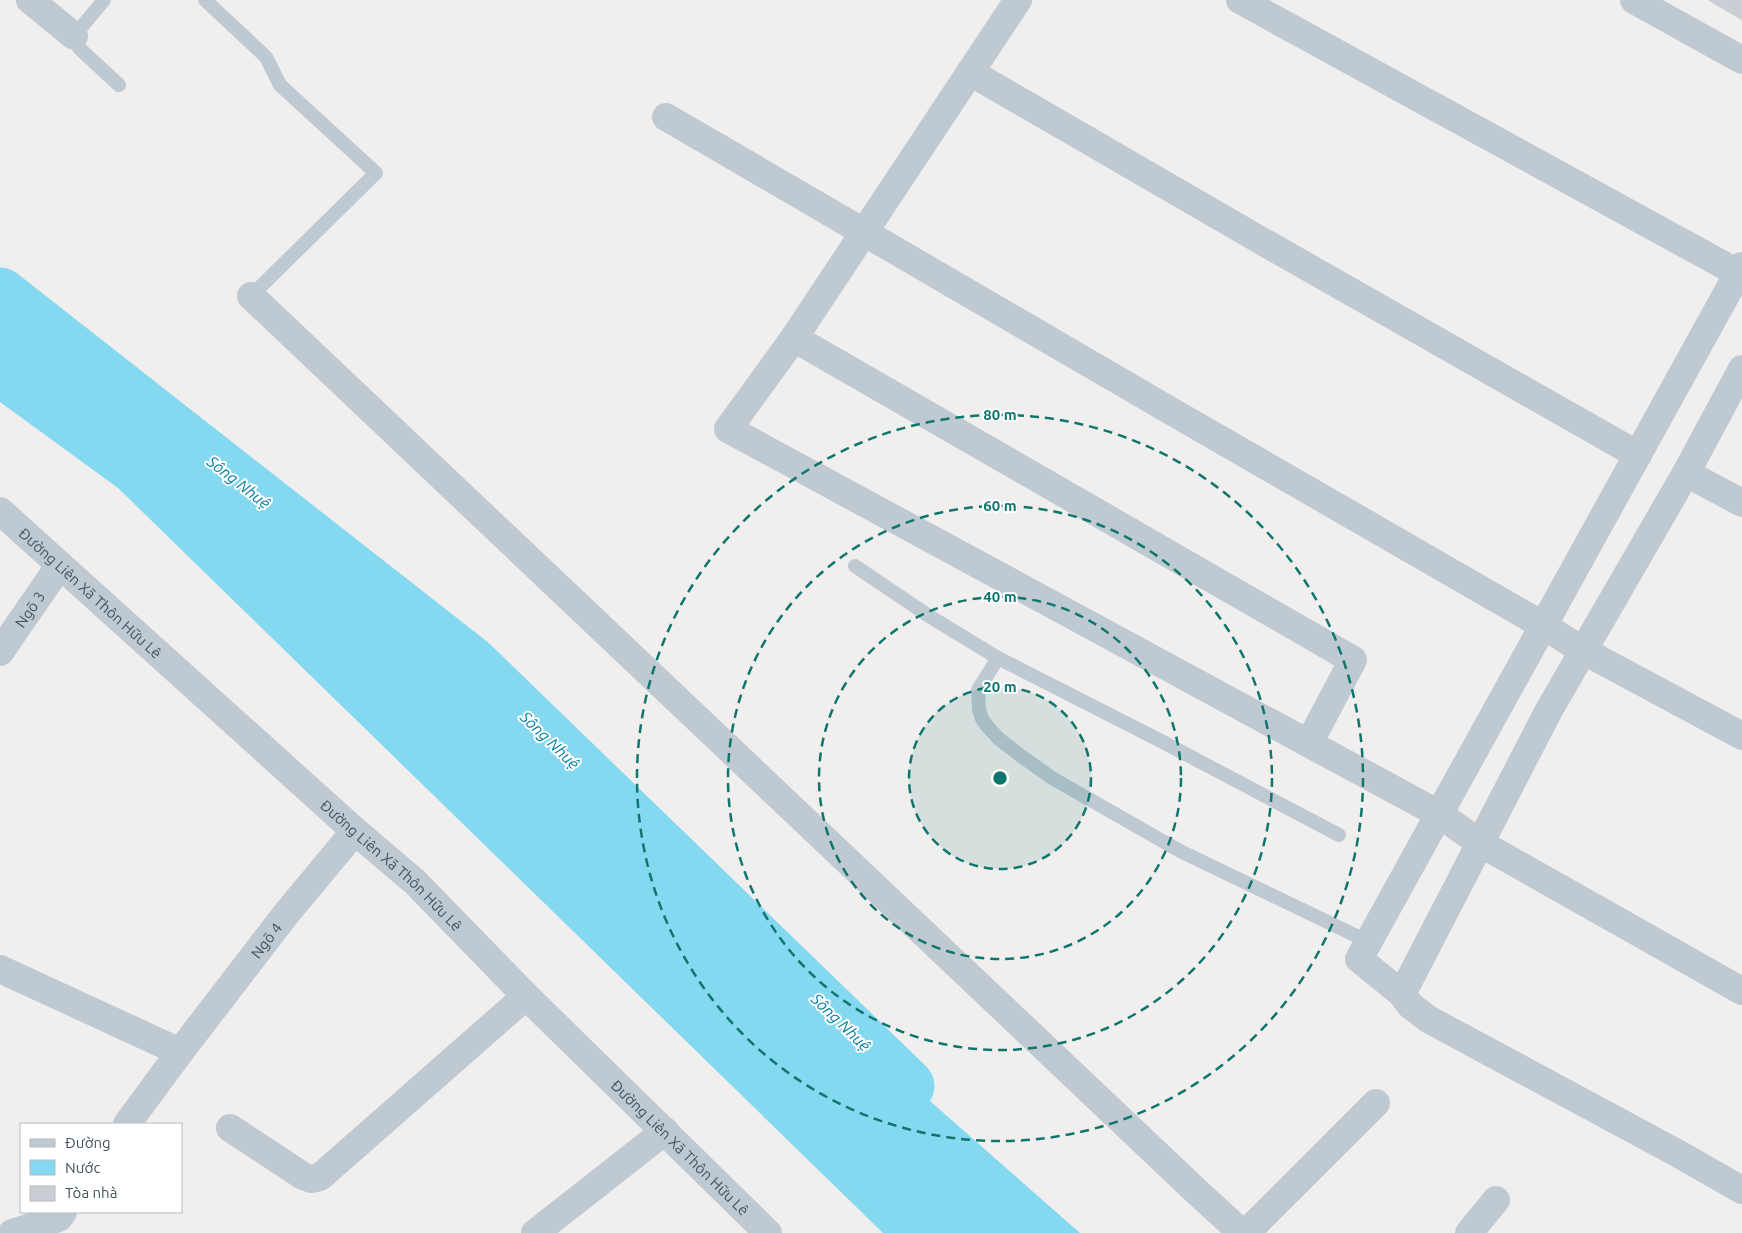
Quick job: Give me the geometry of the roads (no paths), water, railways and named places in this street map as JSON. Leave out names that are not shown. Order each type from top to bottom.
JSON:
[{"type":"street","points":[[30,0],[74,36]]},
{"type":"street","points":[[1018,0],[794,338],[728,428],[1439,814],[1480,843],[1742,991]]},
{"type":"street","points":[[1240,0],[1740,270],[1359,959],[1402,994],[1410,1005],[1428,1019],[1742,1190]]},
{"type":"street","points":[[1634,0],[1742,60]]},
{"type":"street","points":[[970,72],[1638,455]]},
{"type":"street","points":[[666,117],[1544,626],[1582,650],[1742,736]]},
{"type":"street","points":[[251,296],[1242,1233]]},
{"type":"street","points":[[794,338],[1353,660],[1309,743]]},
{"type":"street","points":[[1402,994],[1549,710],[1686,473],[1742,369]]},
{"type":"street","points":[[1686,473],[1742,503]]},
{"type":"street","name":"Đường Liên Xã Thôn Hữu Lê","points":[[0,511],[355,831],[415,882],[526,996],[768,1233]]},
{"type":"street","name":"Ngõ 3","points":[[0,652],[60,565]]},
{"type":"street","name":"Ngõ 4","points":[[128,1123],[286,914],[355,831]]},
{"type":"street","points":[[0,969],[180,1052]]},
{"type":"street","points":[[230,1128],[303,1176],[311,1179],[320,1177],[526,996]]},
{"type":"street","points":[[1246,1233],[1376,1103]]},
{"type":"street","points":[[535,1233],[665,1131]]},
{"type":"street","points":[[1469,1233],[1496,1200]]},
{"type":"street","points":[[12,1233],[59,1218],[62,1213]]},
{"type":"lane","points":[[104,0],[74,36],[79,48],[119,85]]},
{"type":"lane","points":[[205,0],[266,57],[280,85],[376,173],[251,296]]},
{"type":"lane","points":[[854,566],[998,658],[1160,740],[1339,836]]},
{"type":"lane","points":[[998,658],[978,690],[979,710],[982,719],[988,727],[999,739],[1021,756],[1052,778],[1180,852],[1369,942]]},
{"type":"water","points":[[0,282],[1080,1233],[883,1233],[118,488],[0,402]]},
{"type":"waterway","name":"Sông Nhuệ","points":[[0,295],[471,664],[907,1086]]}]
